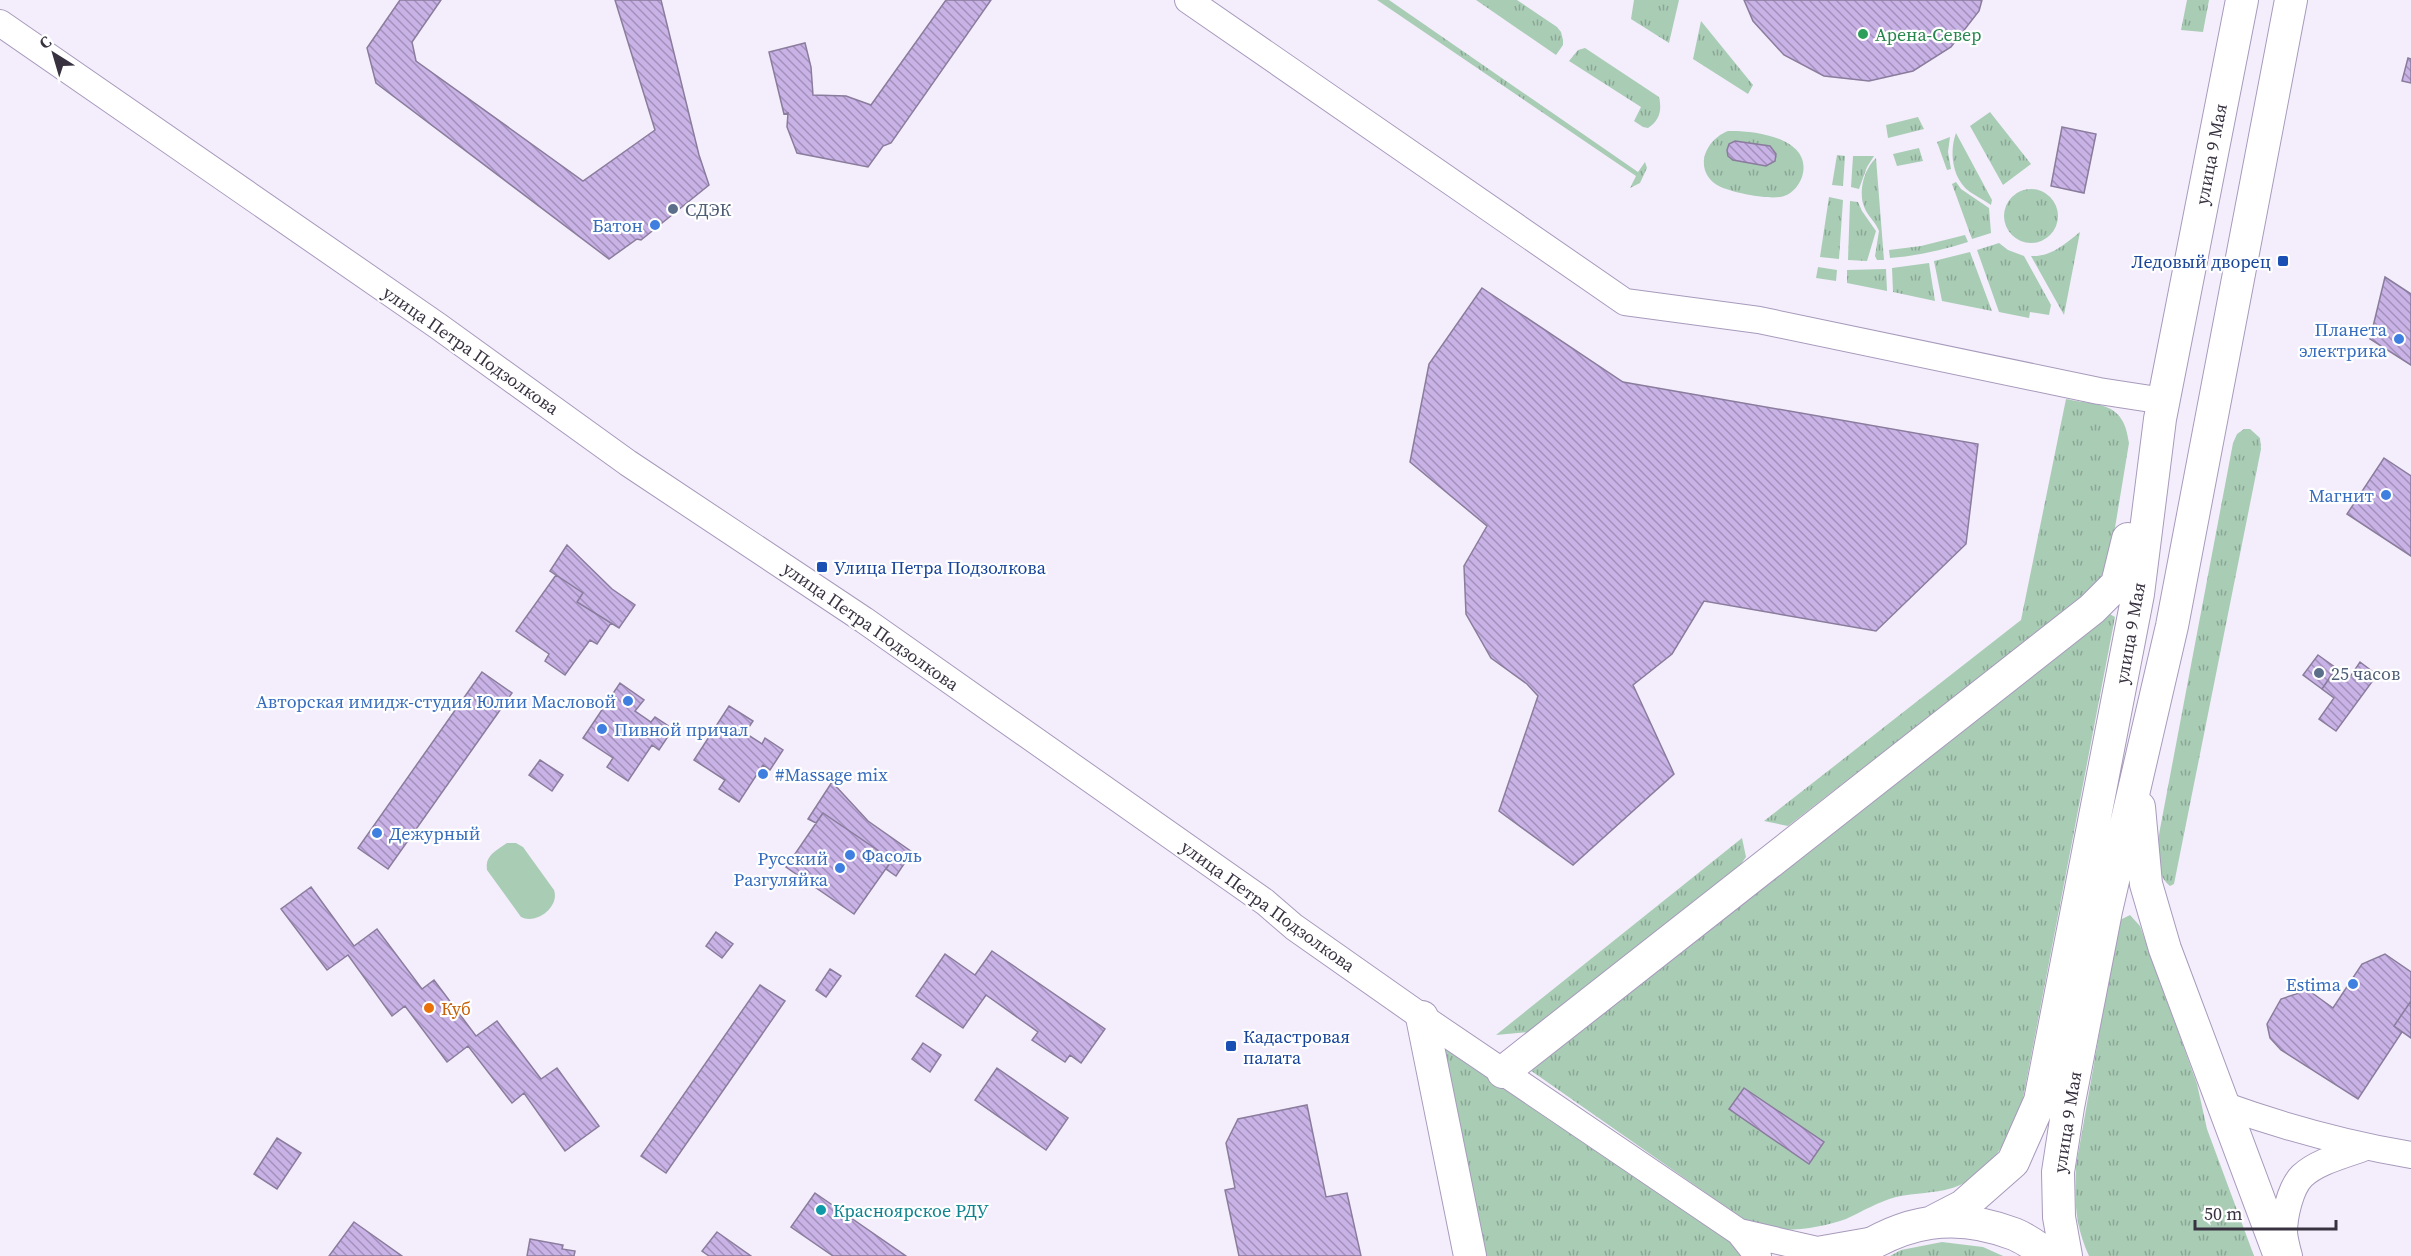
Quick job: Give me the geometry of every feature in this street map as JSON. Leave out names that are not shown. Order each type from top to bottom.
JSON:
[{"type":"main road","name":"улица 9 Мая","points":[[1934,1221],[1963,1206],[2013,1162],[2040,1101],[2138,594],[2162,410],[2242,0]]},
{"type":"main road","name":"улица 9 Мая","points":[[2066,1256],[2059,1217],[2058,1172],[2106,911],[2172,626],[2291,0]]},
{"type":"main road","points":[[1503,1072],[2092,609],[2117,584],[2162,410]]},
{"type":"main road","points":[[2136,779],[2146,884],[2165,949],[2280,1256]]},
{"type":"main road","points":[[1422,1017],[1470,1256]]},
{"type":"main road","points":[[1864,1248],[1905,1227],[1934,1221],[1977,1223],[2016,1235],[2050,1256]]},
{"type":"street","points":[[1188,0],[1625,302],[1759,320],[2099,391],[2162,410]]},
{"type":"street","name":"улица Петра Подзолкова","points":[[0,23],[438,326],[628,463],[794,572],[1027,733],[1422,1017],[1739,1232],[1758,1256]]},
{"type":"street","points":[[2223,1105],[2276,1124],[2366,1147],[2411,1155]]},
{"type":"street","points":[[2289,1256],[2284,1234],[2286,1215],[2301,1177],[2320,1164],[2366,1147]]},
{"type":"street","name":"улица Петра Подзолкова","points":[[1739,1232],[1817,1250],[1864,1248]]},
{"type":"green space","points":[[1377,0],[1389,0],[1638,172],[1645,162],[1647,168],[1640,183],[1630,188],[1636,176]]},
{"type":"green space","points":[[1476,0],[1517,0],[1557,27],[1561,32],[1563,45],[1556,55]]},
{"type":"green space","points":[[1634,0],[1679,0],[1669,43],[1631,19]]},
{"type":"green space","points":[[2187,0],[2209,0],[2203,32],[2181,30]]},
{"type":"green space","points":[[1701,21],[1753,85],[1748,94],[1693,59]]},
{"type":"green space","points":[[1585,48],[1659,97],[1659,114],[1652,125],[1648,128],[1643,127],[1634,121],[1641,107],[1569,61],[1578,50]]},
{"type":"green space","points":[[1990,112],[2031,164],[2003,185],[1970,126]]},
{"type":"green space","points":[[1918,117],[1924,129],[1888,138],[1886,125]]},
{"type":"green space","points":[[1728,131],[1766,135],[1791,145],[1799,153],[1803,164],[1799,183],[1790,193],[1778,197],[1760,197],[1717,185],[1705,171],[1705,155],[1713,141]]},
{"type":"green space","points":[[1956,133],[1992,200],[1991,205],[1970,192],[1959,180],[1953,157]]},
{"type":"green space","points":[[1950,137],[1948,152],[1951,169],[1947,170],[1937,142]]},
{"type":"green space","points":[[1919,148],[1923,161],[1897,166],[1893,154]]},
{"type":"green space","points":[[1837,155],[1845,156],[1843,186],[1832,185]]},
{"type":"green space","points":[[1853,156],[1874,156],[1867,167],[1859,189],[1851,187]]},
{"type":"green space","points":[[1876,158],[1884,260],[1877,260],[1875,256],[1879,231],[1866,211],[1862,198],[1865,176]]},
{"type":"green space","points":[[1956,182],[1961,189],[1989,208],[1991,233],[1972,239],[1952,184]]},
{"type":"green space","points":[[2026,189],[2036,189],[2046,193],[2054,201],[2058,216],[2054,231],[2046,239],[2036,243],[2026,243],[2016,239],[2008,231],[2004,221],[2004,211],[2008,201],[2016,193]]},
{"type":"green space","points":[[1829,197],[1843,200],[1839,259],[1820,257]]},
{"type":"green space","points":[[1850,201],[1858,202],[1876,231],[1867,261],[1848,260]]},
{"type":"green space","points":[[2080,232],[2064,315],[2031,256],[2051,252]]},
{"type":"green space","points":[[1965,235],[1968,242],[1910,256],[1890,258],[1889,250],[1921,246]]},
{"type":"green space","points":[[1999,243],[2008,250],[2024,256],[2051,305],[2049,315],[2030,312],[2029,318],[1999,312],[1977,250]]},
{"type":"green space","points":[[1970,252],[1992,311],[1942,301],[1934,261]]},
{"type":"green space","points":[[1929,263],[1935,301],[1893,292],[1892,268]]},
{"type":"green space","points":[[1818,267],[1837,270],[1836,281],[1816,278]]},
{"type":"green space","points":[[1886,269],[1887,291],[1847,283],[1847,270]]},
{"type":"green space","points":[[2066,399],[2100,405],[2116,412],[2122,419],[2129,443],[2109,564],[2099,580],[2080,600],[1788,826],[1764,821],[2021,620]]},
{"type":"green space","points":[[2244,429],[2250,429],[2260,438],[2261,449],[2174,884],[2170,886],[2165,881],[2159,867],[2160,829],[2233,443],[2237,434]]},
{"type":"green space","points":[[2108,613],[2115,617],[2021,1109],[2001,1148],[1980,1173],[1953,1188],[1896,1197],[1830,1224],[1791,1230],[1770,1228],[1743,1219],[1530,1070]]},
{"type":"green space","points":[[1742,838],[1746,857],[1741,864],[1530,1032],[1496,1035]]},
{"type":"green space","points":[[507,843],[516,843],[523,847],[554,890],[555,896],[550,908],[533,919],[521,917],[487,870],[490,857]]},
{"type":"green space","points":[[2130,915],[2140,926],[2197,1084],[2207,1129],[2254,1256],[2089,1256],[2080,1233],[2076,1212],[2076,1166],[2118,927],[2120,920]]},
{"type":"green space","points":[[1441,1042],[1724,1233],[1748,1256],[1485,1256]]},
{"type":"green space","points":[[1942,1242],[1983,1247],[2003,1256],[1890,1256],[1901,1250]]},
{"type":"building","points":[[400,0],[441,0],[412,42],[416,61],[583,181],[655,130],[615,0],[661,0],[699,155],[709,185],[641,240],[637,239],[609,259],[376,83],[367,48]]},
{"type":"building","points":[[946,0],[991,0],[891,143],[883,146],[868,167],[797,153],[787,127],[788,113],[784,114],[769,52],[805,43],[811,67],[813,95],[846,96],[871,105]]},
{"type":"building","name":"Арена-Север","points":[[1744,0],[1982,0],[1979,11],[1951,47],[1913,71],[1869,81],[1824,76],[1784,55],[1753,21]]},
{"type":"building","points":[[2408,58],[2411,59],[2411,83],[2402,81]]},
{"type":"building","points":[[2062,127],[2096,134],[2084,193],[2051,186]]},
{"type":"building","points":[[1735,141],[1770,146],[1776,154],[1775,161],[1766,166],[1733,160],[1728,156],[1727,150],[1729,144]]},
{"type":"building","points":[[2385,277],[2411,294],[2411,365],[2370,339]]},
{"type":"building","points":[[1482,288],[1623,382],[1978,444],[1966,544],[1876,631],[1704,601],[1672,654],[1633,685],[1674,774],[1573,865],[1499,811],[1538,696],[1527,684],[1491,658],[1466,614],[1464,566],[1487,526],[1410,462],[1429,364]]},
{"type":"building","name":"Магнит","points":[[2384,458],[2411,476],[2411,556],[2347,514]]},
{"type":"building","points":[[567,545],[612,589],[635,605],[619,628],[577,602],[583,593],[550,571]]},
{"type":"building","points":[[556,575],[583,593],[577,602],[611,623],[597,644],[590,640],[565,675],[545,661],[549,654],[516,631]]},
{"type":"building","name":"25 часов","points":[[2318,655],[2336,668],[2322,689],[2303,675]]},
{"type":"building","points":[[2360,662],[2377,675],[2336,731],[2319,719],[2334,698],[2322,689],[2335,670],[2348,680]]},
{"type":"building","points":[[482,672],[512,693],[388,869],[358,848]]},
{"type":"building","points":[[620,683],[644,700],[635,711],[651,722],[655,717],[673,729],[659,750],[652,745],[628,781],[607,767],[613,758],[583,738]]},
{"type":"building","points":[[729,706],[753,721],[745,733],[762,744],[765,738],[783,750],[770,770],[763,765],[739,802],[719,789],[725,780],[694,760]]},
{"type":"building","points":[[540,760],[563,775],[552,791],[529,775]]},
{"type":"building","points":[[832,782],[868,821],[912,852],[896,876],[886,869],[892,860],[823,813],[816,823],[808,819]]},
{"type":"building","points":[[823,813],[892,860],[854,914],[786,867]]},
{"type":"building","points":[[311,887],[354,946],[377,929],[422,989],[434,980],[476,1036],[497,1021],[541,1079],[557,1068],[599,1126],[565,1151],[524,1093],[512,1103],[468,1046],[447,1062],[405,1006],[392,1016],[348,955],[327,970],[281,909]]},
{"type":"building","points":[[716,932],[733,944],[722,958],[706,946]]},
{"type":"building","points":[[992,951],[1105,1029],[1081,1063],[1070,1055],[1065,1062],[1032,1040],[1038,1032],[986,995],[963,1028],[916,996],[945,954],[975,975]]},
{"type":"building","points":[[2385,954],[2411,972],[2411,1001],[2394,1026],[2402,1032],[2358,1099],[2281,1050],[2270,1038],[2267,1024],[2281,999],[2308,990],[2333,1008],[2362,964]]},
{"type":"building","points":[[830,969],[841,976],[826,997],[816,990]]},
{"type":"building","points":[[760,985],[785,1001],[666,1173],[641,1156]]},
{"type":"building","points":[[2411,1001],[2411,1038],[2394,1026]]},
{"type":"building","points":[[923,1043],[941,1055],[930,1072],[912,1059]]},
{"type":"building","points":[[997,1068],[1068,1118],[1046,1150],[975,1100]]},
{"type":"building","points":[[1744,1088],[1824,1142],[1809,1164],[1729,1109]]},
{"type":"building","points":[[1307,1105],[1326,1197],[1347,1193],[1361,1256],[1239,1256],[1225,1190],[1235,1188],[1226,1143],[1238,1119]]},
{"type":"building","points":[[277,1138],[301,1153],[277,1189],[254,1174]]},
{"type":"building","name":"Красноярское РДУ","points":[[815,1193],[906,1256],[833,1256],[791,1227]]},
{"type":"building","points":[[354,1222],[402,1256],[329,1256]]},
{"type":"building","points":[[717,1232],[751,1256],[709,1256],[702,1251]]},
{"type":"building","points":[[530,1239],[563,1245],[562,1249],[575,1251],[574,1256],[527,1256]]},
{"type":"place","name":"Арена-Север","points":[[1863,34]]},
{"type":"place","name":"СДЭК","points":[[673,209]]},
{"type":"place","name":"Батон","points":[[655,225]]},
{"type":"place","name":"Ледовый дворец","points":[[2283,261]]},
{"type":"place","name":"Планета электрика","points":[[2399,339]]},
{"type":"place","name":"Магнит","points":[[2386,495]]},
{"type":"place","name":"Улица Петра Подзолкова","points":[[822,567]]},
{"type":"place","name":"25 часов","points":[[2319,673]]},
{"type":"place","name":"Авторская имидж-студия Юлии Масловой","points":[[628,701]]},
{"type":"place","name":"Пивной причал","points":[[602,729]]},
{"type":"place","name":"#Massage mix","points":[[763,774]]},
{"type":"place","name":"Дежурный","points":[[377,833]]},
{"type":"place","name":"Фасоль","points":[[850,855]]},
{"type":"place","name":"Русский Разгуляйка","points":[[840,868]]},
{"type":"place","name":"Estima","points":[[2353,984]]},
{"type":"place","name":"Куб","points":[[429,1008]]},
{"type":"place","name":"Кадастровая палата","points":[[1231,1046]]},
{"type":"place","name":"Красноярское РДУ","points":[[821,1210]]}]
